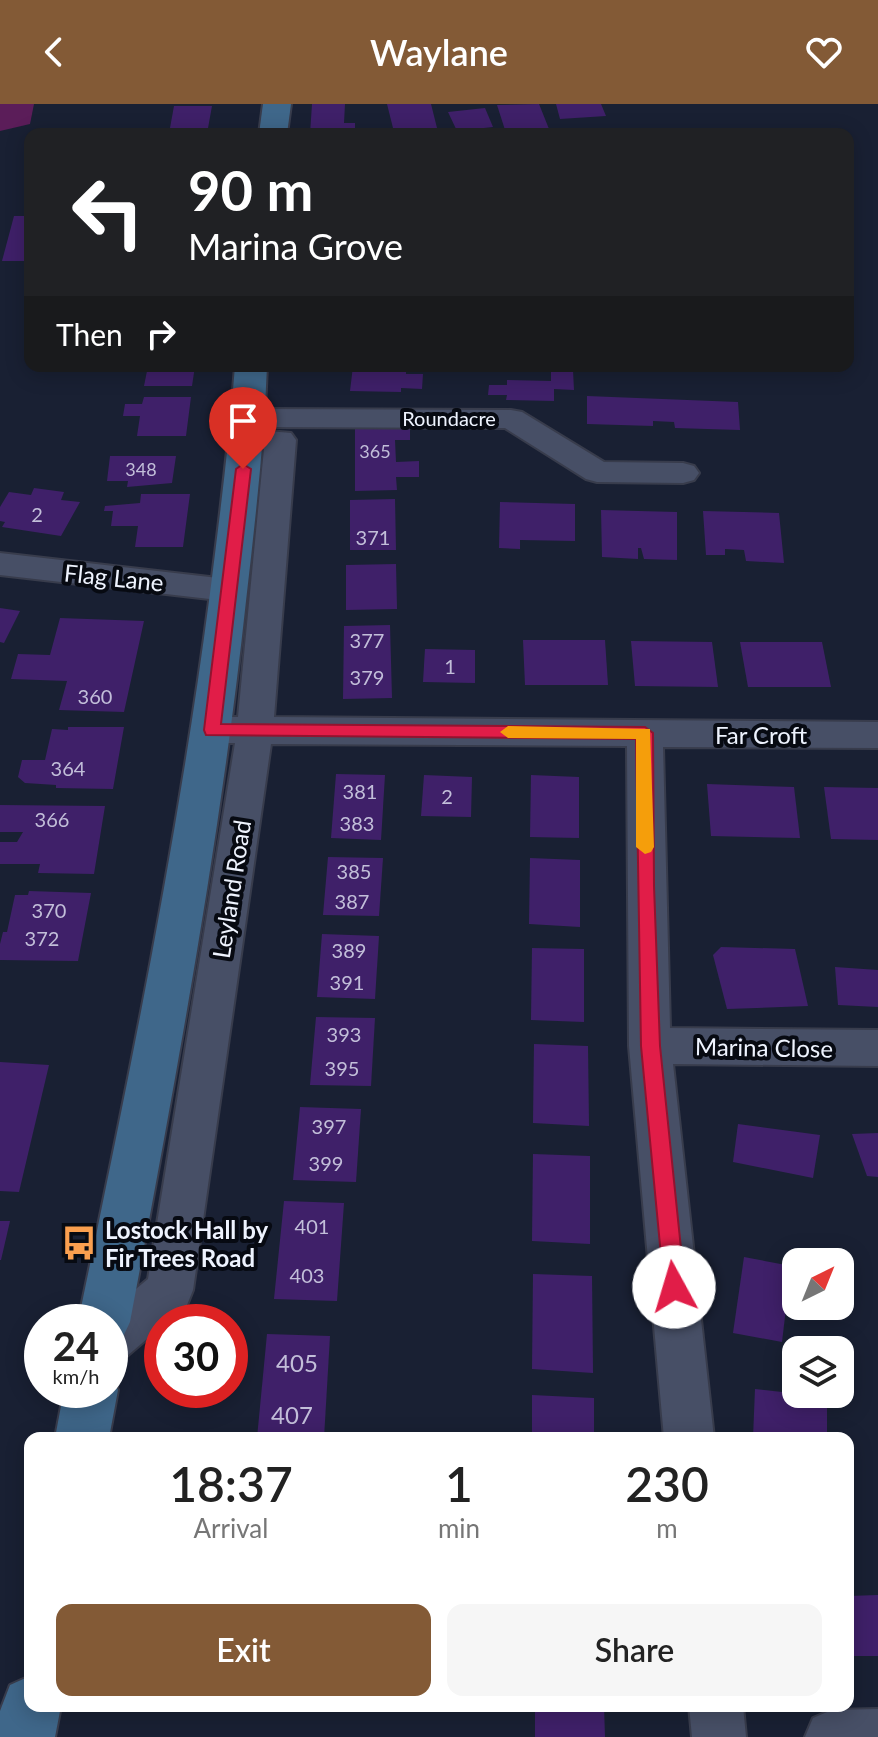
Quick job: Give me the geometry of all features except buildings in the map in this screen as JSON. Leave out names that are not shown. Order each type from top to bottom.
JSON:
[{"type":"main road","points":[[274,128],[277,104]]},
{"type":"main road","name":"Leyland Road","points":[[108,1304],[166,1009],[212,730],[247,428],[251,372]]},
{"type":"main road","points":[[83,1432],[88,1408]]},
{"type":"main road","points":[[25,1737],[30,1712]]},
{"type":"street","name":"Roundacre","points":[[247,428],[511,419],[597,472],[683,473]]},
{"type":"street","name":"Leyland Road","points":[[128,1325],[170,1290],[255,731],[280,440],[247,428]]},
{"type":"street","name":"Flag Lane","points":[[0,564],[227,590]]},
{"type":"street","name":"Far Croft","points":[[212,730],[878,735]]},
{"type":"street","points":[[645,733],[645,886],[650,1046],[688,1432]]},
{"type":"street","name":"Marina Close","points":[[650,1046],[878,1048]]},
{"type":"street","points":[[717,1712],[719,1737]]},
{"type":"street","points":[[832,1737],[878,1736]]},
{"type":"shaded area","points":[[0,104],[34,104],[30,124],[0,131]]},
{"type":"slow traffic","points":[[508,732],[645,733],[645,847]]},
{"type":"place","name":"Lostock Hall by Fir Trees Road","points":[[79,1243]]},
{"type":"route","points":[[243,469],[212,730],[645,733],[645,886],[650,1046],[674,1287]]}]
